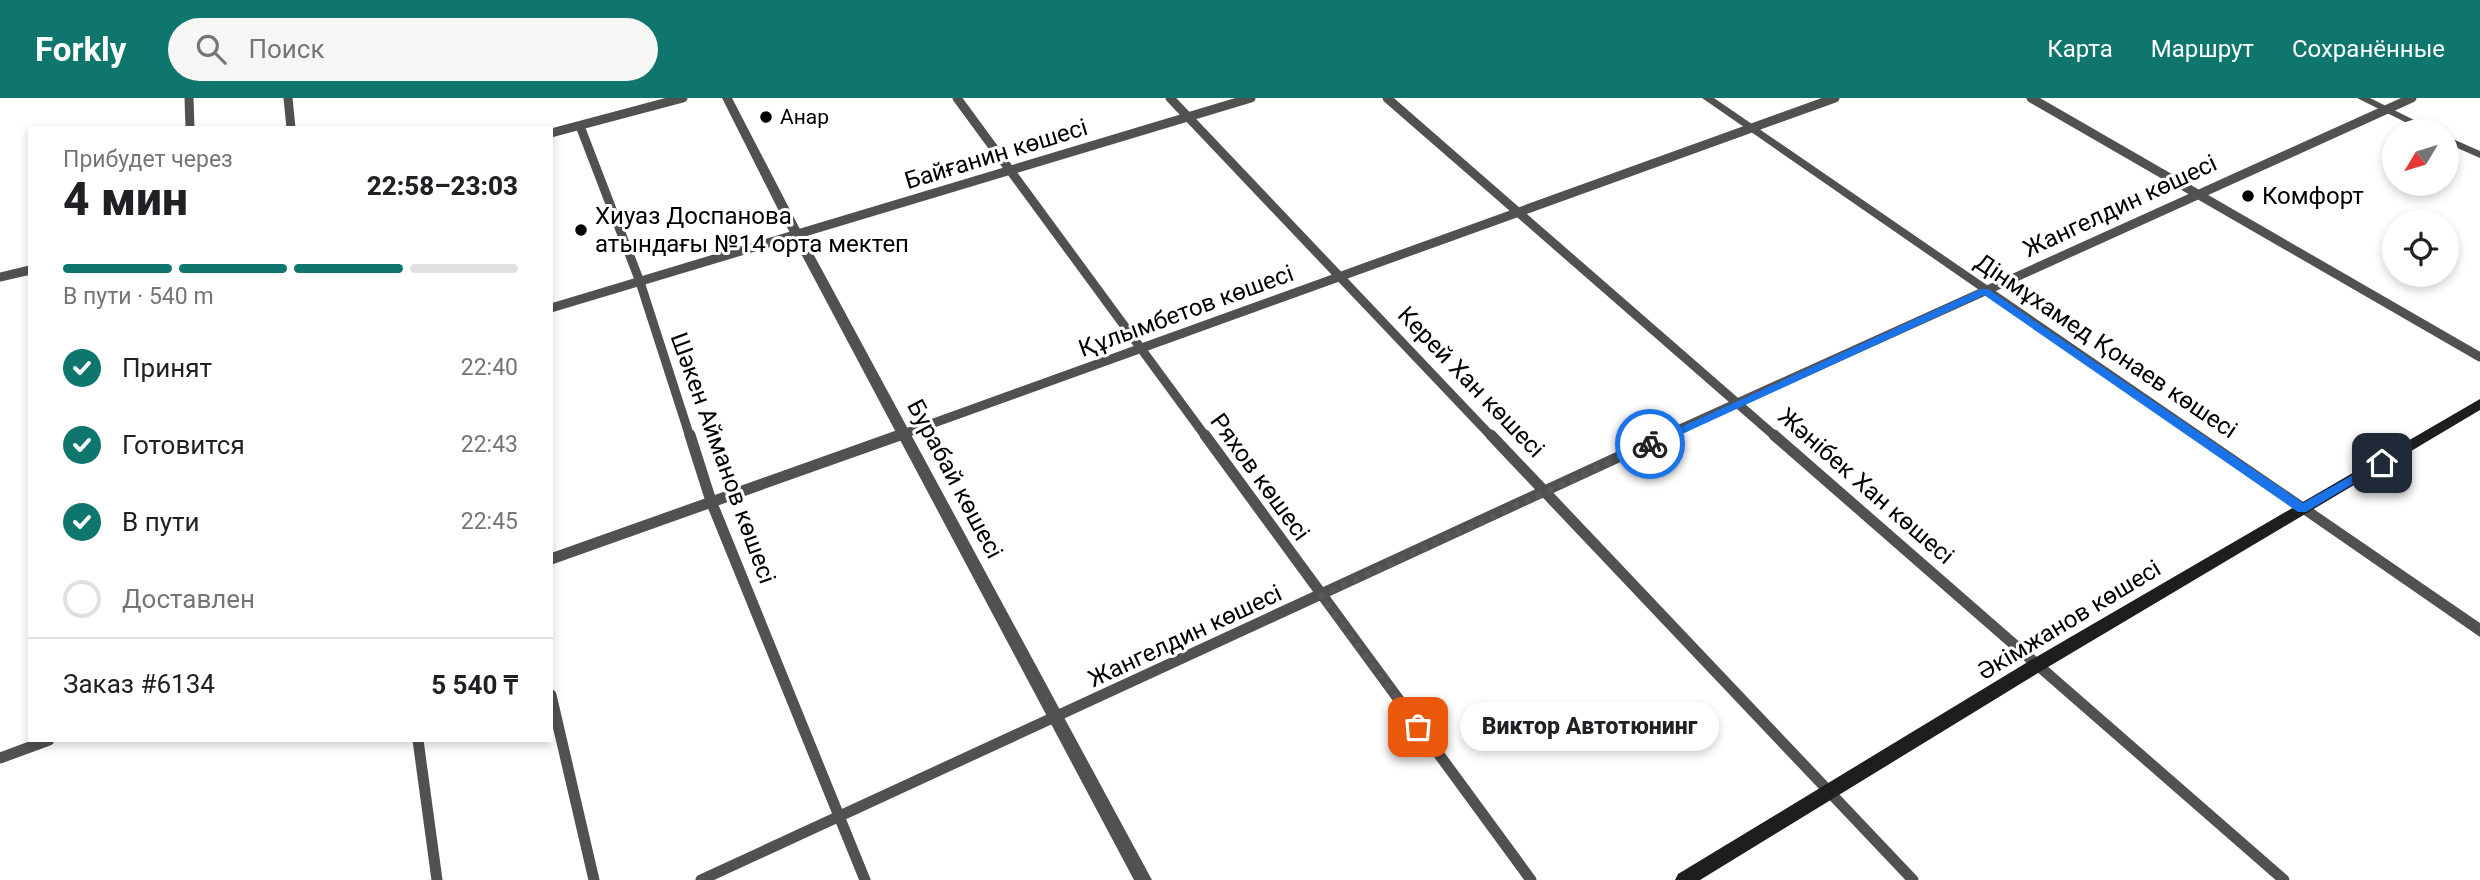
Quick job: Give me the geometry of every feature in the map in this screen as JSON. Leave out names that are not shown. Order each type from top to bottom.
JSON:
[{"type":"main road","name":"Әкімжанов көшесі","points":[[1684,880],[2036,665],[2480,404]]},
{"type":"street","points":[[189,98],[190,126]]},
{"type":"street","points":[[288,98],[291,126]]},
{"type":"street","points":[[553,133],[683,98]]},
{"type":"street","name":"Бурабай көшесі","points":[[727,98],[796,233],[1143,880]]},
{"type":"street","name":"Ряхов көшесі","points":[[957,98],[1531,880]]},
{"type":"street","name":"Керей Хан көшесі","points":[[1170,98],[1913,880]]},
{"type":"street","name":"Байғанин көшесі","points":[[553,307],[1251,98]]},
{"type":"street","name":"Жәнібек Хан көшесі","points":[[1387,98],[1741,403],[2036,665],[2284,880]]},
{"type":"street","name":"Дінмұхамед Қонаев көшесі","points":[[1707,98],[2480,631]]},
{"type":"street","name":"Құлымбетов көшесі","points":[[553,558],[1140,350],[1835,98]]},
{"type":"street","points":[[2031,98],[2480,357]]},
{"type":"street","points":[[2362,98],[2405,119]]},
{"type":"street","name":"Жангелдин көшесі","points":[[701,880],[839,813],[1057,718],[1546,491],[2412,98]]},
{"type":"street","name":"Шәкен Айманов көшесі","points":[[580,126],[640,282],[711,501],[865,880]]},
{"type":"street","points":[[2459,145],[2480,155]]},
{"type":"street","points":[[0,277],[28,270]]},
{"type":"street","points":[[553,704],[594,880]]},
{"type":"street","points":[[0,758],[44,742]]},
{"type":"street","points":[[418,742],[437,880]]},
{"type":"way so far","points":[[1418,727],[1321,596],[1650,444]]},
{"type":"place","name":"Анар","points":[[766,117]]},
{"type":"place","name":"Комфорт","points":[[2248,196]]},
{"type":"place","name":"Хиуаз Доспанова атындағы №14 орта мектеп","points":[[581,230]]},
{"type":"place","name":"Виктор Автотюнинг","points":[[1418,727]]},
{"type":"route","points":[[1650,444],[1985,291],[2302,509],[2382,463]]}]
